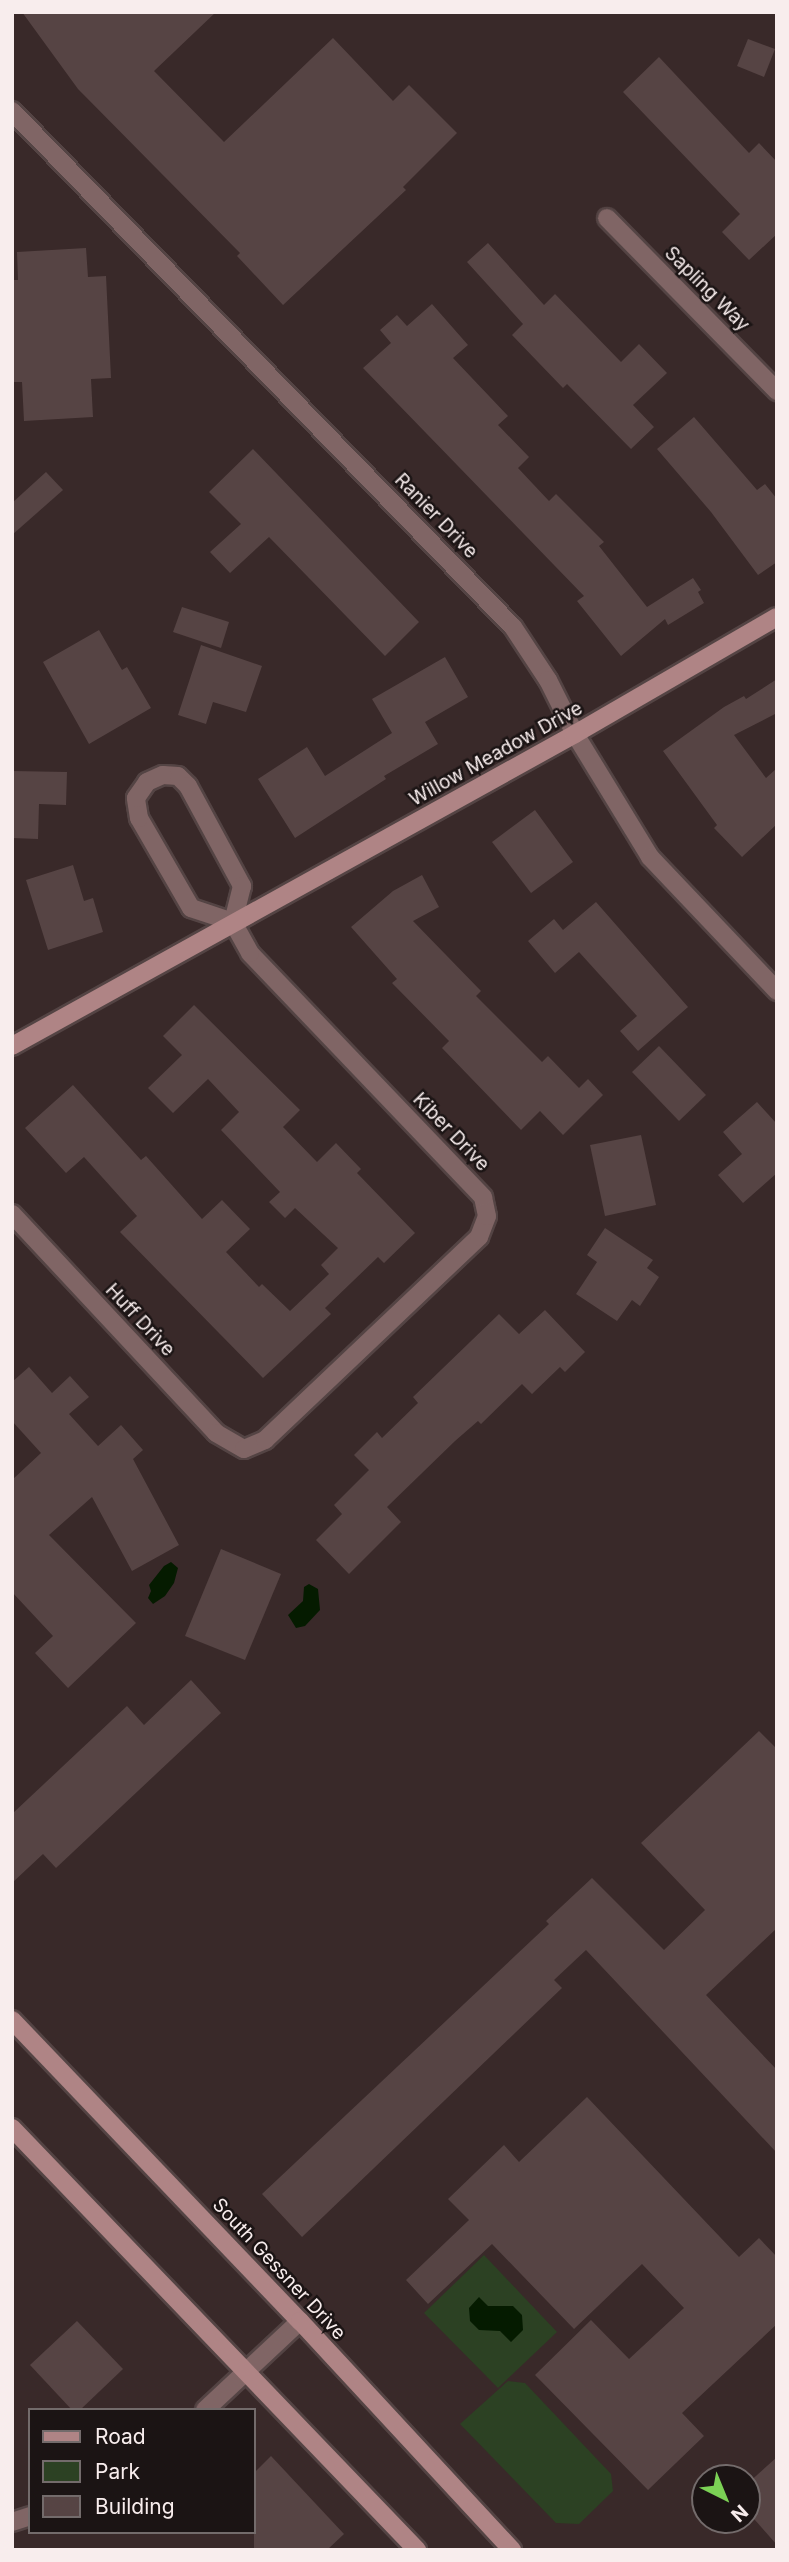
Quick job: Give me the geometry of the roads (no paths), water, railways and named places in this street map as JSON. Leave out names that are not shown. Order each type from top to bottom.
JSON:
[{"type":"main road","name":"Willow Meadow Drive","points":[[12,1046],[575,734],[777,617]]},
{"type":"main road","name":"South Gessner Drive","points":[[12,2020],[300,2321],[512,2550]]},
{"type":"main road","points":[[12,2128],[417,2550]]},
{"type":"street","name":"Ranier Drive","points":[[12,111],[513,627],[548,680],[575,734],[650,857],[777,991]]},
{"type":"street","name":"Sapling Way","points":[[607,218],[777,391]]},
{"type":"street","points":[[163,775],[178,776],[188,786],[242,886],[233,922],[191,908],[139,818],[136,797],[147,782],[163,775]]},
{"type":"street","name":"Kiber Drive","points":[[233,922],[250,953],[483,1197],[487,1216],[479,1237],[470,1246],[265,1440],[244,1449]]},
{"type":"street","name":"Huff Drive","points":[[12,1213],[216,1433],[244,1449]]},
{"type":"street","points":[[207,2408],[300,2321]]}]
